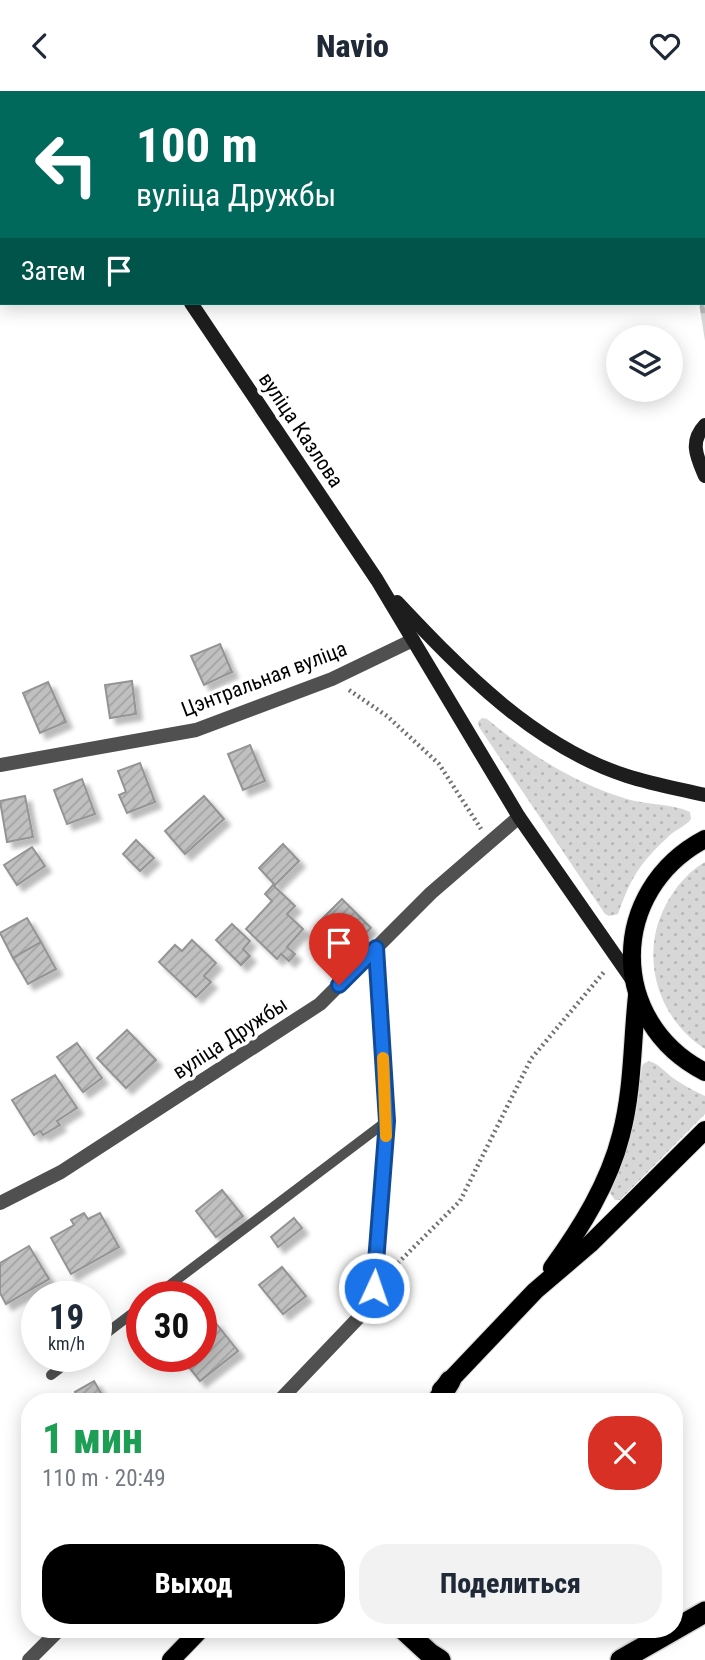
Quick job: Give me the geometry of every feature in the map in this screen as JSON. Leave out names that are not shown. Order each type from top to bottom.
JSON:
[{"type":"highway","points":[[443,1393],[450,1381]]},
{"type":"highway","points":[[683,1625],[705,1612]]},
{"type":"highway","points":[[413,1638],[440,1660]]},
{"type":"highway","points":[[621,1660],[659,1638]]},
{"type":"highway","points":[[614,1660],[654,1641]]},
{"type":"main road","name":"вуліца Казлова","points":[[192,305],[377,580]]},
{"type":"main road","points":[[705,425],[695,438],[694,446],[705,476]]},
{"type":"main road","points":[[377,580],[519,817],[616,957],[635,988],[649,1023],[667,1046],[690,1065],[705,1072]]},
{"type":"main road","points":[[377,580],[454,663],[540,733],[582,757],[626,776],[705,795]]},
{"type":"main road","points":[[535,1291],[577,1233],[603,1181],[621,1136],[629,1092],[635,988],[631,944],[640,908],[658,875],[685,849],[705,839]]},
{"type":"main road","points":[[438,1393],[535,1291],[590,1244],[705,1130]]},
{"type":"main road","points":[[171,1660],[192,1638]]},
{"type":"street","name":"Цэнтральная вуліца","points":[[0,765],[196,730],[332,679],[413,640]]},
{"type":"street","name":"вуліца Дружбы","points":[[0,1203],[61,1172],[320,1004],[431,894],[519,817]]},
{"type":"street","points":[[287,1393],[363,1313],[374,1288],[387,1121],[376,948]]},
{"type":"street","points":[[29,1660],[51,1638]]},
{"type":"lane","points":[[175,1281],[387,1121]]},
{"type":"lane","points":[[112,1329],[126,1318]]},
{"type":"lane","points":[[51,1375],[55,1372]]},
{"type":"path","points":[[332,679],[387,716],[439,764],[489,842]]},
{"type":"path","points":[[374,1288],[460,1201],[531,1059],[616,957]]},
{"type":"green space","points":[[699,305],[705,305],[705,341]]},
{"type":"green space","points":[[482,718],[536,755],[589,785],[627,799],[690,812],[689,822],[659,846],[638,871],[618,914],[605,914],[479,727],[478,722]]},
{"type":"green space","points":[[705,862],[705,1049],[673,1018],[656,980],[653,959],[661,916],[671,896],[686,877]]},
{"type":"green space","points":[[649,1061],[705,1096],[705,1114],[620,1200],[615,1200],[610,1193],[633,1122],[643,1064]]},
{"type":"building","points":[[220,644],[232,672],[204,685],[191,656]]},
{"type":"building","points":[[132,681],[136,714],[110,718],[105,685]]},
{"type":"building","points":[[48,682],[66,722],[40,733],[23,693]]},
{"type":"building","points":[[250,745],[265,781],[243,790],[228,754]]},
{"type":"building","points":[[140,763],[155,802],[127,813],[119,795],[126,792],[118,771]]},
{"type":"building","points":[[82,779],[95,814],[67,824],[54,790]]},
{"type":"building","points":[[25,796],[33,837],[7,842],[0,801]]},
{"type":"building","points":[[204,796],[224,819],[185,854],[165,831]]},
{"type":"building","points":[[136,840],[154,858],[140,871],[123,854]]},
{"type":"building","points":[[283,844],[299,861],[275,885],[259,868]]},
{"type":"building","points":[[32,847],[45,866],[17,885],[4,865]]},
{"type":"building","points":[[273,885],[295,906],[287,914],[303,929],[287,947],[295,954],[289,961],[281,954],[277,959],[246,929],[272,901],[265,894]]},
{"type":"building","points":[[342,899],[371,928],[347,951],[319,922]]},
{"type":"building","points":[[27,918],[41,942],[13,958],[0,933]]},
{"type":"building","points":[[232,924],[250,941],[243,949],[250,956],[241,965],[216,940]]},
{"type":"building","points":[[192,940],[216,963],[204,976],[211,982],[196,997],[159,962],[175,945],[182,951]]},
{"type":"building","points":[[41,942],[56,969],[28,984],[13,958]]},
{"type":"building","points":[[127,1030],[156,1060],[126,1088],[97,1058]]},
{"type":"building","points":[[77,1043],[102,1078],[83,1092],[57,1057]]},
{"type":"building","points":[[55,1075],[77,1108],[57,1121],[60,1125],[43,1135],[40,1131],[34,1135],[12,1100]]},
{"type":"building","points":[[222,1190],[243,1216],[216,1237],[196,1211]]},
{"type":"building","points":[[84,1213],[88,1219],[100,1213],[119,1247],[71,1274],[51,1238],[74,1225],[71,1220]]},
{"type":"building","points":[[294,1218],[302,1228],[278,1247],[271,1237]]},
{"type":"building","points":[[29,1246],[49,1279],[21,1281],[21,1295],[6,1304],[0,1293],[0,1263]]},
{"type":"building","points":[[282,1267],[306,1296],[283,1314],[259,1285]]},
{"type":"building","points":[[217,1325],[238,1351],[217,1368]]},
{"type":"building","points":[[193,1372],[211,1372],[200,1381]]},
{"type":"building","points":[[94,1381],[101,1393],[76,1393]]},
{"type":"slow traffic","points":[[383,1058],[386,1136]]},
{"type":"route","points":[[339,985],[376,948],[387,1121],[374,1288]]}]
